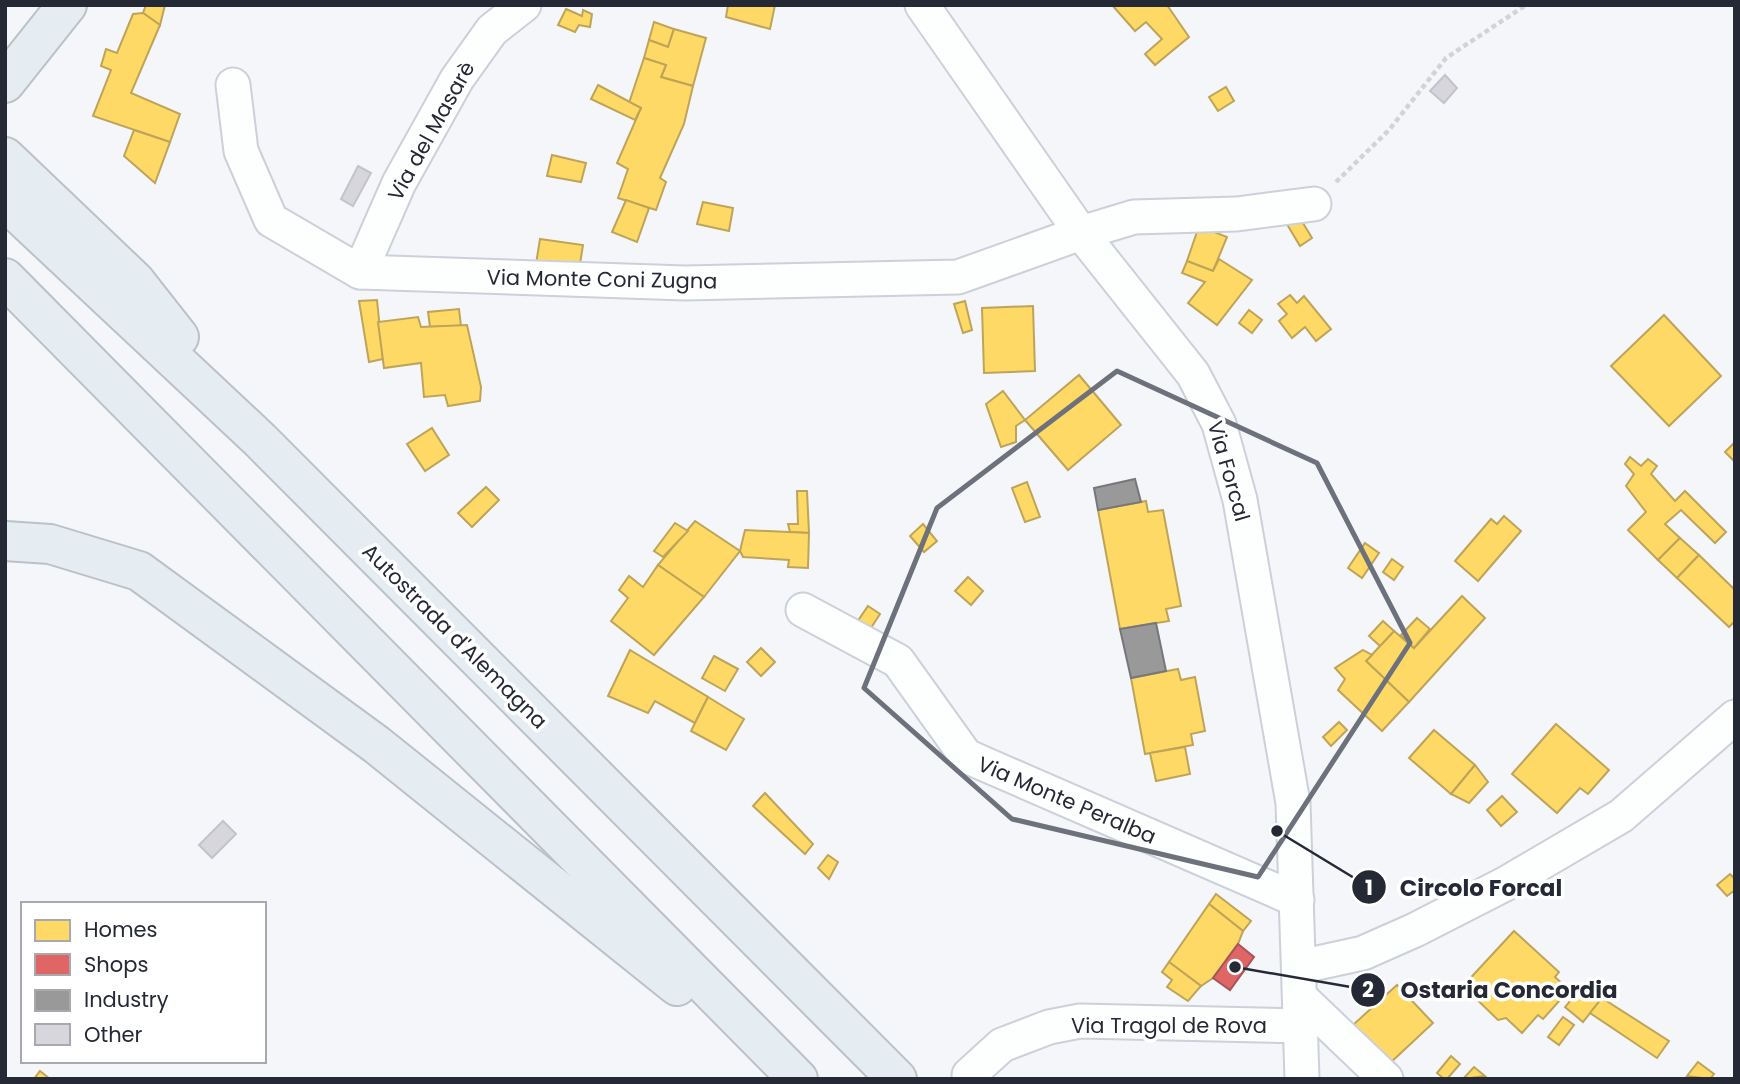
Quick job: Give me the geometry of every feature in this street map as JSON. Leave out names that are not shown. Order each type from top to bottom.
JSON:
[{"type":"highway","points":[[17,69],[66,5]]},
{"type":"highway","points":[[5,157],[135,281],[260,440]]},
{"type":"highway","name":"Autostrada d'Alemagna","points":[[5,201],[260,440],[897,1079]]},
{"type":"highway","points":[[5,278],[799,1079]]},
{"type":"highway","points":[[5,541],[50,544],[139,571],[377,745],[793,1079]]},
{"type":"street","name":"Via del Masarè","points":[[359,272],[399,183],[457,79],[492,30],[524,5]]},
{"type":"street","name":"Via Forcal","points":[[922,5],[1081,233],[1193,374],[1219,424],[1240,499],[1293,803],[1302,1079]]},
{"type":"street","name":"Via Monte Coni Zugna","points":[[233,85],[242,151],[271,220],[359,272],[685,283],[958,277],[1081,233],[1134,218],[1237,214],[1314,204]]},
{"type":"street","name":"Via Monte Peralba","points":[[803,610],[898,661],[966,757],[1297,900]]},
{"type":"street","name":"Via Tragol de Rova","points":[[969,1075],[1002,1045],[1049,1027],[1080,1021],[1300,997],[1363,953],[1505,884],[1621,816],[1735,717]]},
{"type":"street","points":[[1300,997],[1387,1079]]},
{"type":"path","points":[[1314,204],[1388,131],[1446,58],[1526,5]]},
{"type":"highlighted area","points":[[1117,371],[1317,463],[1410,643],[1258,877],[1012,819],[864,688],[937,508]]},
{"type":"building: Homes","points":[[146,5],[165,5],[160,25],[143,13]]},
{"type":"building: Homes","points":[[728,5],[775,5],[770,29],[726,17]]},
{"type":"building: Homes","points":[[1112,5],[1167,5],[1189,37],[1155,65],[1145,54],[1162,39],[1146,22],[1135,31]]},
{"type":"building: Homes","points":[[566,9],[582,16],[583,10],[592,14],[590,27],[579,25],[575,32],[558,25]]},
{"type":"building: Homes","points":[[143,13],[160,25],[131,93],[180,114],[170,142],[93,116],[111,70],[101,66],[106,49],[117,53],[133,14]]},
{"type":"building: Homes","points":[[654,22],[674,29],[668,47],[649,40]]},
{"type":"building: Homes","points":[[674,29],[706,38],[693,86],[661,77],[666,65],[644,58],[649,40],[668,47]]},
{"type":"building: Homes","points":[[644,58],[666,65],[661,77],[693,86],[684,124],[660,178],[666,182],[656,210],[618,198],[628,169],[617,163],[641,108],[629,103]]},
{"type":"building: Homes","points":[[598,85],[641,108],[635,120],[591,99]]},
{"type":"building: Homes","points":[[1226,87],[1234,101],[1218,111],[1209,97]]},
{"type":"building: Homes","points":[[134,130],[170,142],[155,183],[124,156]]},
{"type":"building: Homes","points":[[552,155],[586,163],[581,182],[547,176]]},
{"type":"building: Homes","points":[[626,200],[649,208],[637,242],[612,232]]},
{"type":"building: Homes","points":[[703,202],[733,208],[729,231],[697,224]]},
{"type":"building: Homes","points":[[1297,213],[1312,238],[1300,246],[1282,216]]},
{"type":"building: Homes","points":[[1199,226],[1227,237],[1213,271],[1187,261]]},
{"type":"building: Homes","points":[[540,239],[583,245],[579,270],[536,264]]},
{"type":"building: Homes","points":[[1219,259],[1252,280],[1217,325],[1188,303],[1205,282],[1182,273],[1187,261],[1213,271]]},
{"type":"building: Homes","points":[[1290,295],[1297,303],[1304,296],[1331,329],[1316,341],[1305,327],[1292,338],[1279,321],[1287,314],[1278,304]]},
{"type":"building: Homes","points":[[377,300],[383,359],[369,362],[359,301]]},
{"type":"building: Homes","points":[[965,301],[972,330],[963,333],[954,304]]},
{"type":"building: Homes","points":[[1033,306],[1035,371],[984,373],[982,308]]},
{"type":"building: Homes","points":[[459,309],[461,326],[430,327],[428,312]]},
{"type":"building: Homes","points":[[1249,310],[1262,320],[1252,333],[1239,323]]},
{"type":"building: Homes","points":[[1664,315],[1721,376],[1669,426],[1611,366]]},
{"type":"building: Homes","points":[[418,317],[421,327],[467,325],[481,387],[480,401],[448,406],[445,395],[424,397],[421,363],[384,368],[378,322]]},
{"type":"building: Homes","points":[[1079,375],[1121,425],[1068,470],[1025,420]]},
{"type":"building: Homes","points":[[1003,391],[1025,420],[1016,426],[1016,442],[1001,447],[986,404]]},
{"type":"building: Homes","points":[[432,428],[449,455],[425,471],[407,444]]},
{"type":"building: Homes","points":[[1735,442],[1735,462],[1725,452]]},
{"type":"building: Homes","points":[[1630,457],[1641,466],[1648,459],[1657,466],[1651,474],[1675,501],[1685,491],[1726,532],[1715,543],[1681,510],[1665,524],[1680,538],[1658,560],[1628,530],[1646,512],[1626,486],[1634,474],[1625,464]]},
{"type":"building: Homes","points":[[1027,482],[1040,517],[1025,522],[1012,488]]},
{"type":"building: Homes","points":[[486,487],[499,500],[472,527],[458,513]]},
{"type":"building: Homes","points":[[797,491],[807,491],[809,533],[790,532],[788,524],[798,524]]},
{"type":"building: Homes","points":[[1146,501],[1148,512],[1163,510],[1181,606],[1166,609],[1169,621],[1120,629],[1098,510]]},
{"type":"building: Homes","points":[[1504,516],[1521,531],[1478,581],[1455,561],[1491,519],[1497,524]]},
{"type":"building: Homes","points":[[695,521],[740,551],[704,597],[658,565]]},
{"type":"building: Homes","points":[[675,523],[688,531],[663,557],[654,551]]},
{"type":"building: Homes","points":[[923,524],[937,541],[924,552],[910,536]]},
{"type":"building: Homes","points":[[745,530],[809,533],[808,568],[788,567],[789,560],[743,557],[740,551]]},
{"type":"building: Homes","points":[[1680,538],[1699,555],[1677,578],[1658,560]]},
{"type":"building: Homes","points":[[1365,543],[1379,553],[1362,578],[1348,568]]},
{"type":"building: Homes","points":[[1699,555],[1735,590],[1735,621],[1729,627],[1677,578]]},
{"type":"building: Homes","points":[[1392,559],[1403,567],[1394,580],[1383,572]]},
{"type":"building: Homes","points":[[658,565],[704,597],[654,655],[611,621],[628,598],[619,590],[629,576],[643,587]]},
{"type":"building: Homes","points":[[968,577],[983,591],[971,605],[955,591]]},
{"type":"building: Homes","points":[[1462,596],[1485,618],[1409,702],[1366,661],[1394,631],[1414,648]]},
{"type":"building: Homes","points":[[868,606],[880,614],[867,634],[855,625]]},
{"type":"building: Homes","points":[[1417,618],[1430,629],[1414,648],[1401,635]]},
{"type":"building: Homes","points":[[1383,621],[1394,631],[1380,646],[1369,636]]},
{"type":"building: Homes","points":[[761,648],[775,662],[761,676],[747,662]]},
{"type":"building: Homes","points":[[630,650],[708,697],[695,723],[655,701],[648,713],[608,696]]},
{"type":"building: Homes","points":[[1363,650],[1372,655],[1366,661],[1409,702],[1382,731],[1338,690],[1345,679],[1335,668]]},
{"type":"building: Homes","points":[[714,656],[738,669],[725,691],[702,678]]},
{"type":"building: Homes","points":[[1178,669],[1181,680],[1195,677],[1205,731],[1191,734],[1193,745],[1145,754],[1131,678]]},
{"type":"building: Homes","points":[[708,697],[744,719],[726,750],[691,731]]},
{"type":"building: Homes","points":[[1339,722],[1347,730],[1331,746],[1323,737]]},
{"type":"building: Homes","points":[[1556,724],[1609,770],[1588,794],[1580,788],[1557,813],[1512,774]]},
{"type":"building: Homes","points":[[1434,730],[1475,765],[1451,794],[1409,758]]},
{"type":"building: Homes","points":[[1185,747],[1190,774],[1156,781],[1150,753]]},
{"type":"building: Homes","points":[[1475,765],[1488,782],[1469,803],[1451,794]]},
{"type":"building: Homes","points":[[765,793],[813,844],[805,854],[753,806]]},
{"type":"building: Homes","points":[[1502,796],[1517,812],[1501,826],[1487,810]]},
{"type":"building: Homes","points":[[828,855],[838,862],[829,879],[818,868]]},
{"type":"building: Homes","points":[[1730,874],[1735,879],[1735,890],[1727,896],[1717,885]]},
{"type":"building: Homes","points":[[1216,894],[1251,921],[1243,931],[1209,904]]},
{"type":"building: Homes","points":[[1209,904],[1243,931],[1238,944],[1213,978],[1201,986],[1169,962]]},
{"type":"building: Homes","points":[[1514,931],[1559,972],[1555,977],[1569,990],[1543,1019],[1538,1015],[1522,1033],[1506,1018],[1498,1020],[1463,986]]},
{"type":"building: Homes","points":[[1169,962],[1201,986],[1188,1001],[1167,987],[1172,980],[1162,972]]},
{"type":"building: Homes","points":[[1585,983],[1602,998],[1583,1022],[1565,1007]]},
{"type":"building: Homes","points":[[1397,985],[1433,1023],[1389,1064],[1353,1025]]},
{"type":"building: Homes","points":[[1602,998],[1669,1041],[1657,1058],[1590,1013]]},
{"type":"building: Homes","points":[[1563,1017],[1574,1025],[1559,1045],[1548,1037]]},
{"type":"building: Homes","points":[[1451,1056],[1460,1064],[1444,1079],[1437,1073]]},
{"type":"building: Homes","points":[[1698,1062],[1714,1074],[1710,1079],[1687,1076]]},
{"type":"building: Homes","points":[[1474,1067],[1485,1076],[1463,1079]]},
{"type":"building: Homes","points":[[40,1071],[50,1079],[34,1079]]},
{"type":"building: Shops","points":[[1238,944],[1254,957],[1230,990],[1213,978]]},
{"type":"building: Industry","points":[[1135,479],[1141,502],[1098,510],[1094,488]]},
{"type":"building: Industry","points":[[1156,623],[1166,671],[1131,678],[1120,629]]},
{"type":"building: Other","points":[[1445,75],[1457,88],[1444,103],[1430,91]]},
{"type":"building: Other","points":[[358,166],[371,173],[353,206],[341,199]]},
{"type":"building: Other","points":[[223,821],[236,834],[212,858],[199,845]]},
{"type":"place","name":"Circolo Forcal","points":[[1277,831]]},
{"type":"place","name":"Ostaria Concordia","points":[[1235,967]]}]
